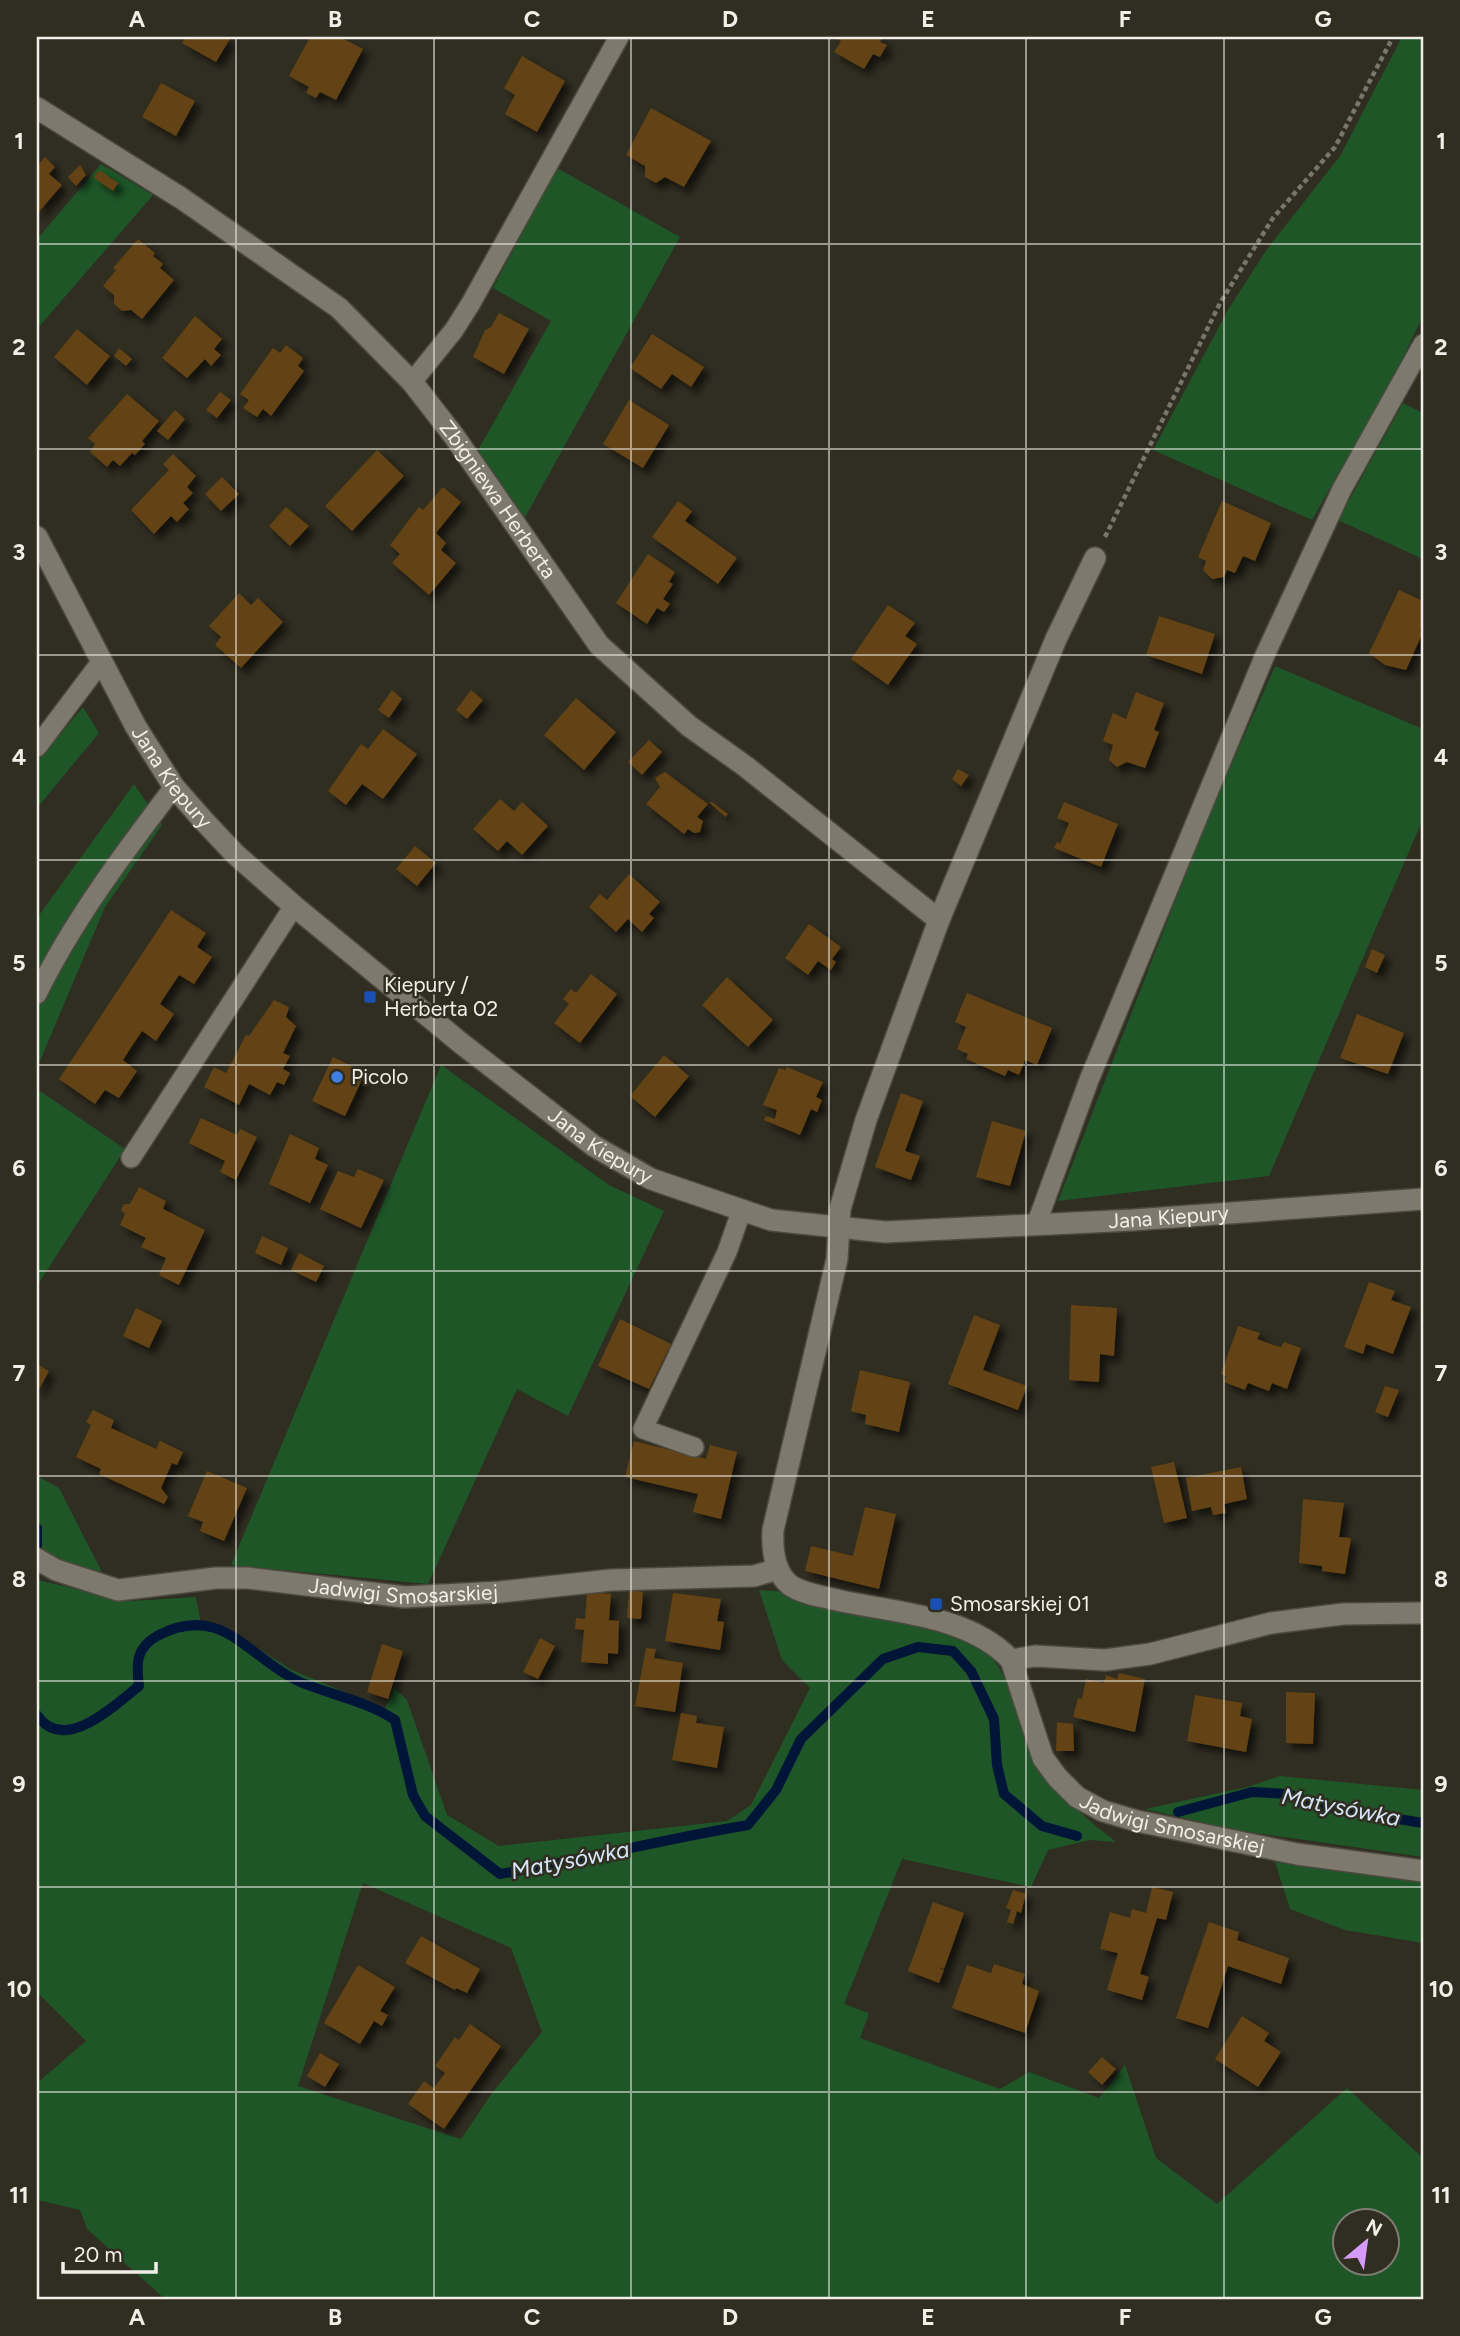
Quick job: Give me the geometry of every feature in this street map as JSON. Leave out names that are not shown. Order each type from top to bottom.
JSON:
[{"type":"street","name":"Zbigniewa Herberta","points":[[37,108],[181,198],[339,308],[412,382],[454,436],[600,645],[689,726],[745,766],[939,920]]},
{"type":"street","name":"Jana Kiepury","points":[[38,544],[135,727],[174,787],[235,854],[294,906],[594,1146],[651,1179],[741,1212],[838,1229],[885,1232],[1036,1225],[1423,1199]]},
{"type":"street","points":[[1096,558],[1056,639],[939,920],[866,1120],[840,1209],[836,1259],[773,1530],[772,1549],[778,1569],[790,1585],[808,1592],[953,1625],[982,1636],[1011,1660],[1035,1656],[1105,1660],[1150,1654],[1271,1623],[1343,1614],[1423,1613]]},
{"type":"street","name":"Jadwigi Smosarskiej","points":[[37,1559],[56,1570],[118,1590],[216,1578],[247,1578],[405,1597],[500,1592],[611,1580],[754,1576],[778,1569]]},
{"type":"street","name":"Jadwigi Smosarskiej","points":[[1011,1660],[1043,1758],[1077,1797],[1103,1811],[1137,1821],[1297,1854],[1423,1871]]},
{"type":"lane","points":[[412,382],[454,330],[471,303],[619,37]]},
{"type":"lane","points":[[1036,1225],[1099,1055],[1265,655],[1342,489],[1423,344]]},
{"type":"lane","points":[[37,747],[101,662]]},
{"type":"lane","points":[[37,994],[61,946],[102,882],[174,787]]},
{"type":"lane","points":[[131,1158],[294,906]]},
{"type":"lane","points":[[694,1447],[643,1429],[727,1252],[741,1212]]},
{"type":"path","points":[[1096,558],[1220,303],[1273,218],[1335,147],[1393,37]]},
{"type":"green space","points":[[1402,37],[1423,37],[1423,316],[1395,374],[1312,520],[1153,450],[1229,308],[1267,249],[1340,156]]},
{"type":"green space","points":[[101,164],[153,195],[37,329],[37,239]]},
{"type":"green space","points":[[557,168],[680,237],[523,521],[477,452],[551,321],[493,288]]},
{"type":"green space","points":[[1403,403],[1423,413],[1423,559],[1338,520]]},
{"type":"green space","points":[[1275,666],[1423,729],[1423,819],[1269,1176],[1058,1201],[1206,822]]},
{"type":"green space","points":[[83,707],[99,733],[37,808],[37,762]]},
{"type":"green space","points":[[134,784],[162,825],[105,907],[37,1068],[37,918]]},
{"type":"green space","points":[[441,1065],[609,1185],[664,1211],[568,1416],[517,1389],[428,1584],[231,1565]]},
{"type":"green space","points":[[37,1089],[125,1149],[37,1286]]},
{"type":"green space","points":[[37,1476],[59,1488],[102,1572],[74,1568],[37,1548]]},
{"type":"green space","points":[[37,1580],[131,1601],[196,1597],[201,1624],[226,1628],[292,1670],[385,1709],[394,1688],[407,1700],[447,1815],[499,1846],[727,1821],[751,1805],[810,1688],[782,1660],[759,1590],[788,1592],[925,1626],[975,1645],[990,1656],[1003,1676],[1023,1733],[1044,1773],[1077,1810],[1116,1842],[1090,1840],[1048,1850],[1031,1887],[902,1859],[844,2004],[869,2013],[860,2038],[1000,2089],[1029,2072],[1099,2098],[1125,2065],[1156,2158],[1217,2204],[1347,2088],[1423,2158],[1423,2299],[165,2299],[87,2229],[80,2210],[37,2200],[37,2083],[86,2041],[37,1992]],"holes":[[[363,1883],[511,1948],[542,2032],[492,2093],[461,2139],[298,2086]]]},
{"type":"green space","points":[[1280,1776],[1423,1790],[1423,1857],[1236,1830],[1145,1809],[1247,1787]]},
{"type":"green space","points":[[1275,1862],[1423,1882],[1423,1943],[1345,1930],[1290,1909]]},
{"type":"building","points":[[186,37],[231,37],[216,62],[182,43]]},
{"type":"building","points":[[310,37],[340,37],[363,49],[336,100],[320,92],[316,98],[306,93],[309,87],[289,76]]},
{"type":"building","points":[[834,37],[883,37],[880,42],[887,45],[880,57],[873,54],[864,69],[834,52],[841,41]]},
{"type":"building","points":[[522,56],[565,81],[537,132],[505,114],[515,95],[504,88]]},
{"type":"building","points":[[161,83],[195,101],[176,136],[142,117]]},
{"type":"building","points":[[651,108],[711,141],[684,187],[665,177],[656,183],[645,177],[645,166],[626,155]]},
{"type":"building","points":[[45,157],[55,167],[49,174],[62,185],[37,214],[37,166]]},
{"type":"building","points":[[80,165],[86,175],[76,186],[68,177]]},
{"type":"building","points":[[99,170],[118,183],[113,191],[94,178]]},
{"type":"building","points":[[138,239],[155,253],[153,256],[163,264],[160,268],[174,280],[142,319],[131,310],[122,311],[114,304],[114,295],[103,286],[116,270],[113,268]]},
{"type":"building","points":[[499,313],[529,329],[504,374],[473,357],[485,330],[491,327]]},
{"type":"building","points":[[195,316],[222,339],[214,349],[221,355],[211,366],[205,359],[187,378],[162,358]]},
{"type":"building","points":[[77,329],[110,356],[87,385],[54,357]]},
{"type":"building","points":[[652,334],[704,367],[691,387],[672,374],[661,389],[630,368]]},
{"type":"building","points":[[286,345],[303,358],[298,366],[304,371],[271,416],[263,409],[257,417],[243,408],[249,400],[240,394],[273,348],[280,353]]},
{"type":"building","points":[[119,348],[132,359],[126,366],[114,356]]},
{"type":"building","points":[[220,392],[231,400],[217,418],[206,410]]},
{"type":"building","points":[[127,394],[159,421],[142,441],[145,444],[135,455],[132,453],[120,466],[113,460],[107,467],[90,452],[95,444],[88,438]]},
{"type":"building","points":[[629,400],[669,425],[643,468],[603,444]]},
{"type":"building","points":[[175,410],[185,419],[168,440],[157,431]]},
{"type":"building","points":[[377,450],[404,476],[352,531],[325,506]]},
{"type":"building","points":[[173,454],[196,476],[187,487],[193,493],[183,503],[189,509],[177,522],[171,516],[154,534],[131,510],[169,470],[163,464]]},
{"type":"building","points":[[222,477],[239,494],[221,511],[205,494]]},
{"type":"building","points":[[443,487],[461,502],[436,533],[446,543],[441,550],[456,563],[429,595],[392,563],[400,554],[390,545],[419,507],[423,510]]},
{"type":"building","points":[[678,501],[692,511],[685,521],[737,558],[718,584],[652,537]]},
{"type":"building","points":[[1222,501],[1271,523],[1255,561],[1243,556],[1235,573],[1227,570],[1224,577],[1212,579],[1203,570],[1206,561],[1198,557]]},
{"type":"building","points":[[286,507],[309,526],[290,546],[269,526]]},
{"type":"building","points":[[648,554],[675,572],[669,582],[673,584],[663,599],[670,604],[664,612],[657,608],[647,624],[616,603]]},
{"type":"building","points":[[1399,590],[1423,601],[1423,624],[1420,631],[1423,632],[1406,670],[1385,665],[1369,653]]},
{"type":"building","points":[[239,593],[251,605],[258,598],[283,622],[241,668],[215,645],[221,637],[209,626]]},
{"type":"building","points":[[888,605],[915,623],[905,636],[917,644],[888,685],[851,659]]},
{"type":"building","points":[[1159,616],[1215,634],[1202,674],[1146,655]]},
{"type":"building","points":[[392,690],[402,699],[389,718],[378,710]]},
{"type":"building","points":[[471,690],[483,700],[467,719],[456,710]]},
{"type":"building","points":[[1136,692],[1164,703],[1154,730],[1159,732],[1145,768],[1127,762],[1117,767],[1109,760],[1113,745],[1103,741],[1113,713],[1126,719]]},
{"type":"building","points":[[576,698],[616,732],[584,770],[544,735]]},
{"type":"building","points":[[383,729],[417,754],[383,799],[362,784],[346,805],[328,791],[361,744],[368,749]]},
{"type":"building","points":[[649,740],[662,752],[642,775],[628,762]]},
{"type":"building","points":[[958,769],[969,775],[961,786],[952,779]]},
{"type":"building","points":[[665,772],[708,804],[697,817],[703,821],[700,832],[694,833],[688,829],[684,834],[646,804],[660,787],[655,778]]},
{"type":"building","points":[[500,799],[514,811],[522,802],[548,826],[522,855],[507,841],[498,851],[473,829]]},
{"type":"building","points":[[709,802],[712,802],[728,814],[725,817]]},
{"type":"building","points":[[1064,802],[1118,824],[1101,867],[1054,848],[1057,842],[1060,844],[1069,823],[1057,818]]},
{"type":"building","points":[[415,846],[436,863],[417,886],[396,869]]},
{"type":"building","points":[[629,874],[660,902],[649,914],[654,918],[642,932],[628,919],[616,932],[589,907],[600,894],[607,900]]},
{"type":"building","points":[[171,910],[206,933],[197,947],[212,957],[194,984],[179,975],[169,990],[160,1004],[174,1014],[156,1041],[142,1031],[132,1046],[123,1060],[137,1071],[119,1098],[105,1090],[95,1104],[59,1079]]},
{"type":"building","points":[[809,924],[841,947],[832,959],[836,962],[831,970],[818,961],[808,975],[785,958]]},
{"type":"building","points":[[1372,949],[1385,955],[1377,973],[1365,967]]},
{"type":"building","points":[[591,974],[617,994],[580,1043],[554,1023],[569,1004],[563,999],[571,989],[576,993]]},
{"type":"building","points":[[727,977],[773,1020],[748,1047],[702,1005]]},
{"type":"building","points":[[967,993],[1052,1028],[1037,1065],[1025,1060],[1019,1075],[1008,1070],[1005,1076],[966,1059],[968,1054],[957,1049],[966,1027],[955,1022]]},
{"type":"building","points":[[274,1000],[289,1007],[286,1017],[296,1026],[283,1053],[290,1056],[283,1069],[290,1073],[284,1085],[277,1082],[270,1095],[249,1084],[239,1105],[204,1087],[214,1067],[226,1073],[246,1035],[249,1036]]},
{"type":"building","points":[[1357,1014],[1404,1033],[1388,1074],[1340,1058]]},
{"type":"building","points":[[664,1055],[689,1076],[655,1117],[630,1096]]},
{"type":"building","points":[[333,1057],[365,1073],[345,1116],[312,1101]]},
{"type":"building","points":[[787,1067],[823,1082],[816,1097],[822,1100],[817,1112],[811,1109],[800,1135],[764,1120],[766,1116],[775,1119],[777,1110],[763,1105],[779,1068],[785,1070]]},
{"type":"building","points":[[901,1093],[923,1101],[905,1151],[920,1156],[911,1180],[875,1167]]},
{"type":"building","points":[[201,1118],[237,1135],[240,1129],[257,1137],[236,1180],[220,1172],[225,1161],[189,1143]]},
{"type":"building","points":[[992,1121],[1026,1131],[1010,1186],[976,1177]]},
{"type":"building","points":[[290,1134],[319,1148],[315,1159],[328,1165],[310,1203],[269,1184]]},
{"type":"building","points":[[358,1169],[384,1180],[361,1228],[320,1209],[338,1171],[354,1177]]},
{"type":"building","points":[[139,1187],[166,1201],[163,1209],[205,1230],[179,1285],[159,1275],[166,1258],[141,1247],[146,1238],[120,1225],[125,1214],[121,1210],[124,1204],[130,1204]]},
{"type":"building","points":[[262,1236],[288,1248],[281,1265],[255,1253]]},
{"type":"building","points":[[299,1253],[324,1266],[316,1282],[291,1270]]},
{"type":"building","points":[[1369,1282],[1395,1291],[1391,1300],[1411,1307],[1393,1354],[1366,1344],[1363,1354],[1344,1347]]},
{"type":"building","points":[[1071,1305],[1117,1308],[1114,1356],[1100,1354],[1099,1382],[1069,1380]]},
{"type":"building","points":[[136,1308],[162,1321],[149,1348],[123,1336]]},
{"type":"building","points":[[974,1315],[1000,1325],[983,1370],[1027,1386],[1018,1410],[948,1384]]},
{"type":"building","points":[[620,1319],[671,1344],[649,1389],[598,1366]]},
{"type":"building","points":[[1238,1326],[1260,1333],[1257,1339],[1273,1345],[1281,1347],[1284,1342],[1301,1348],[1287,1389],[1272,1383],[1269,1391],[1248,1383],[1245,1390],[1224,1382],[1226,1376],[1221,1374]]},
{"type":"building","points":[[37,1364],[49,1371],[37,1393]]},
{"type":"building","points":[[860,1370],[910,1382],[899,1432],[865,1424],[866,1415],[851,1411]]},
{"type":"building","points":[[1385,1386],[1399,1390],[1388,1417],[1375,1412]]},
{"type":"building","points":[[93,1410],[114,1420],[111,1428],[156,1449],[160,1441],[183,1452],[177,1465],[172,1463],[161,1488],[168,1497],[164,1504],[99,1474],[101,1469],[76,1457],[91,1425],[86,1422]]},
{"type":"building","points":[[634,1441],[706,1459],[710,1445],[737,1452],[721,1519],[693,1512],[698,1494],[625,1477]]},
{"type":"building","points":[[1174,1462],[1187,1518],[1164,1523],[1151,1467]]},
{"type":"building","points":[[1241,1467],[1247,1499],[1224,1504],[1226,1513],[1213,1515],[1211,1507],[1192,1511],[1186,1478]]},
{"type":"building","points":[[207,1471],[247,1488],[224,1541],[200,1531],[203,1522],[188,1516]]},
{"type":"building","points":[[1303,1499],[1344,1503],[1339,1537],[1351,1538],[1345,1574],[1322,1571],[1322,1566],[1299,1563]]},
{"type":"building","points":[[865,1507],[896,1514],[879,1589],[805,1571],[811,1546],[853,1556]]},
{"type":"building","points":[[629,1590],[643,1592],[641,1619],[627,1618]]},
{"type":"building","points":[[587,1592],[611,1594],[609,1620],[619,1621],[618,1654],[608,1653],[608,1664],[581,1662],[584,1630],[575,1629],[576,1618],[585,1619]]},
{"type":"building","points":[[673,1593],[721,1599],[717,1621],[724,1622],[720,1650],[665,1641]]},
{"type":"building","points":[[540,1638],[555,1646],[538,1679],[523,1672]]},
{"type":"building","points":[[382,1644],[403,1651],[388,1699],[367,1692]]},
{"type":"building","points":[[646,1648],[656,1649],[654,1658],[683,1663],[675,1712],[635,1706]]},
{"type":"building","points":[[1119,1673],[1145,1679],[1135,1732],[1073,1717],[1078,1698],[1082,1699],[1086,1679],[1104,1683],[1106,1675],[1117,1679]]},
{"type":"building","points":[[1286,1692],[1315,1693],[1313,1744],[1286,1743]]},
{"type":"building","points":[[1195,1695],[1242,1703],[1240,1716],[1252,1719],[1246,1752],[1187,1741]]},
{"type":"building","points":[[681,1713],[697,1716],[696,1723],[724,1727],[717,1768],[672,1760]]},
{"type":"building","points":[[1057,1722],[1073,1724],[1074,1751],[1056,1751]]},
{"type":"building","points":[[1152,1887],[1173,1892],[1166,1920],[1157,1918],[1140,1974],[1149,1977],[1142,2000],[1107,1990],[1118,1953],[1100,1949],[1110,1912],[1130,1918],[1132,1909],[1146,1913]]},
{"type":"building","points":[[1013,1890],[1026,1894],[1021,1913],[1017,1911],[1013,1924],[1007,1922],[1011,1910],[1006,1908]]},
{"type":"building","points":[[933,1902],[964,1913],[944,1969],[936,1967],[944,1970],[939,1983],[908,1971]]},
{"type":"building","points":[[1209,1922],[1239,1932],[1237,1940],[1289,1958],[1281,1984],[1228,1966],[1208,2028],[1176,2018]]},
{"type":"building","points":[[421,1936],[480,1969],[467,1993],[456,1988],[455,1990],[405,1963]]},
{"type":"building","points":[[994,1964],[1025,1974],[1022,1984],[1039,1991],[1025,2033],[952,2008],[967,1965],[991,1973]]},
{"type":"building","points":[[358,1965],[395,1987],[380,2011],[388,2015],[382,2026],[374,2021],[360,2044],[324,2023]]},
{"type":"building","points":[[1242,2016],[1269,2033],[1264,2041],[1281,2052],[1258,2087],[1215,2059]]},
{"type":"building","points":[[470,2024],[501,2046],[444,2129],[408,2104],[424,2081],[434,2088],[445,2073],[435,2066],[455,2037],[459,2040]]},
{"type":"building","points":[[320,2053],[339,2064],[325,2087],[307,2076]]},
{"type":"building","points":[[1102,2057],[1116,2069],[1102,2085],[1088,2072]]},
{"type":"waterway","name":"Matysówka","points":[[37,1528],[37,1546]]},
{"type":"waterway","name":"Matysówka","points":[[37,1715],[48,1726],[61,1730],[89,1723],[139,1686],[139,1657],[150,1641],[180,1627],[200,1625],[217,1629],[234,1637],[300,1682],[361,1703],[395,1720],[413,1795],[425,1816],[500,1874],[748,1825],[776,1790],[801,1739],[883,1659],[918,1647],[953,1651],[971,1671],[994,1719],[997,1765],[1004,1794],[1042,1826],[1077,1836]]},
{"type":"waterway","name":"Matysówka","points":[[1178,1812],[1252,1792],[1289,1794],[1318,1806],[1423,1823]]},
{"type":"place","name":"Kiepury / Herberta 02","points":[[370,997]]},
{"type":"place","name":"Picolo","points":[[337,1077]]},
{"type":"place","name":"Smosarskiej 01","points":[[936,1604]]}]
